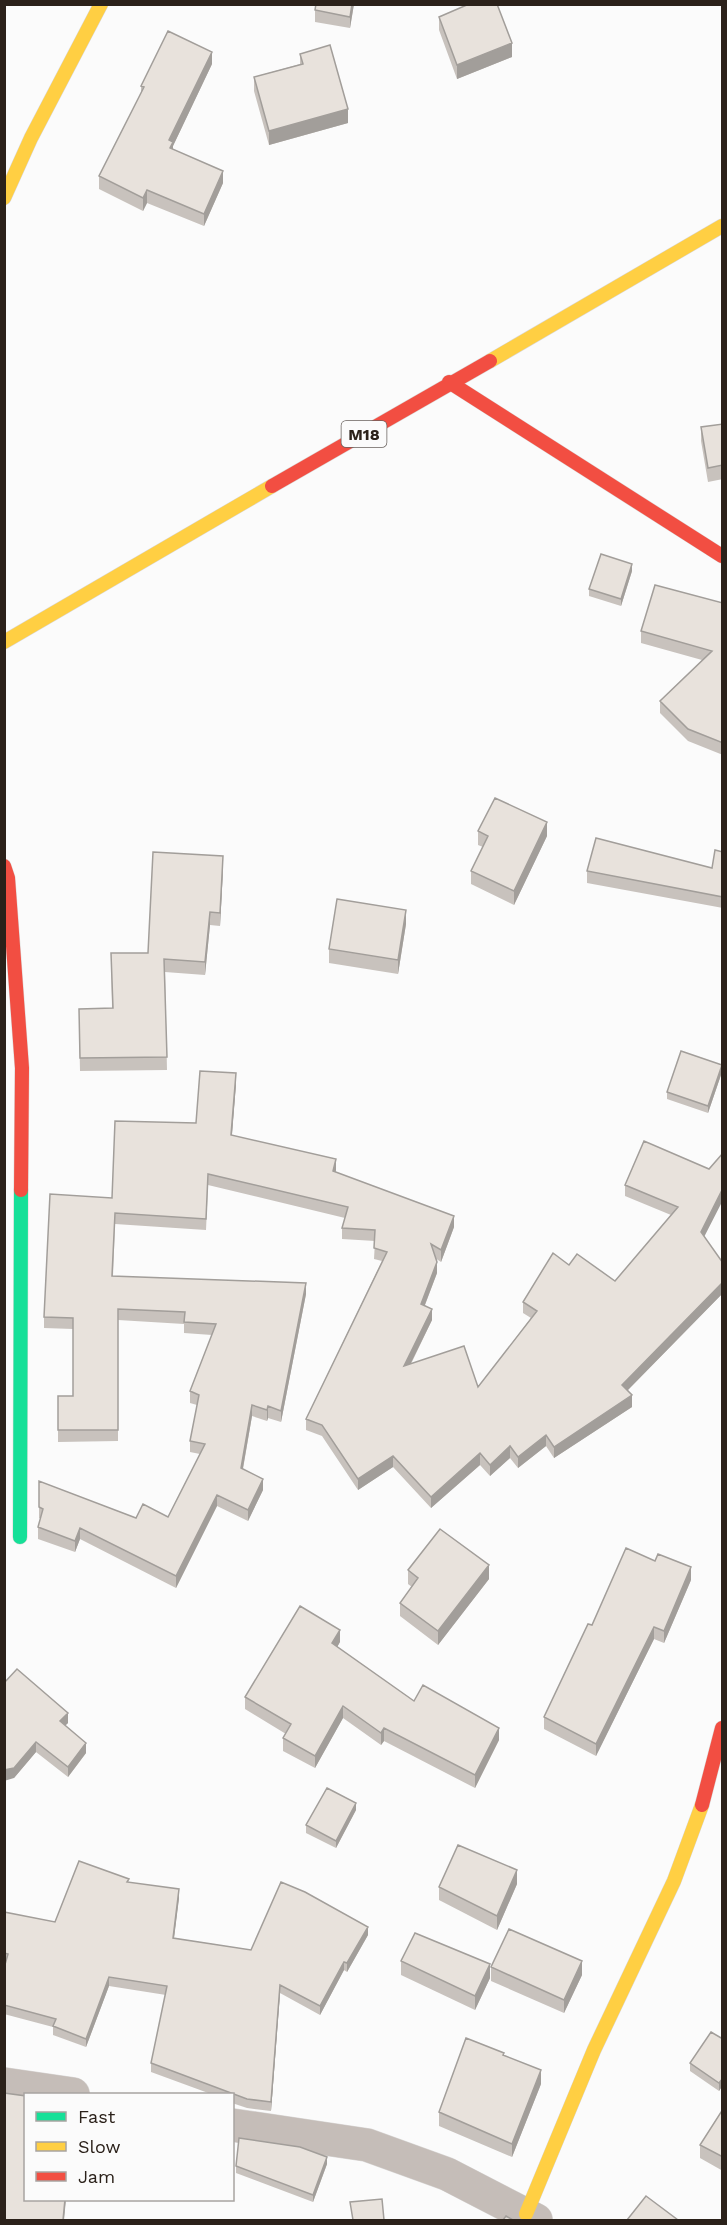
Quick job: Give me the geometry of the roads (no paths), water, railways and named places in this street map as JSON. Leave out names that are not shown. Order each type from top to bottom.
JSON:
[{"type":"street","points":[[4,198],[31,138],[101,4]]},
{"type":"street","name":"M18","points":[[4,642],[449,382],[723,226]]},
{"type":"street","points":[[449,382],[723,556]]},
{"type":"street","points":[[4,866],[8,878],[22,1068],[20,1537]]},
{"type":"street","points":[[234,2124],[367,2145],[447,2174],[531,2217],[594,2050],[674,1881],[699,1818],[723,1728]]},
{"type":"street","points":[[4,2084],[66,2093]]}]
